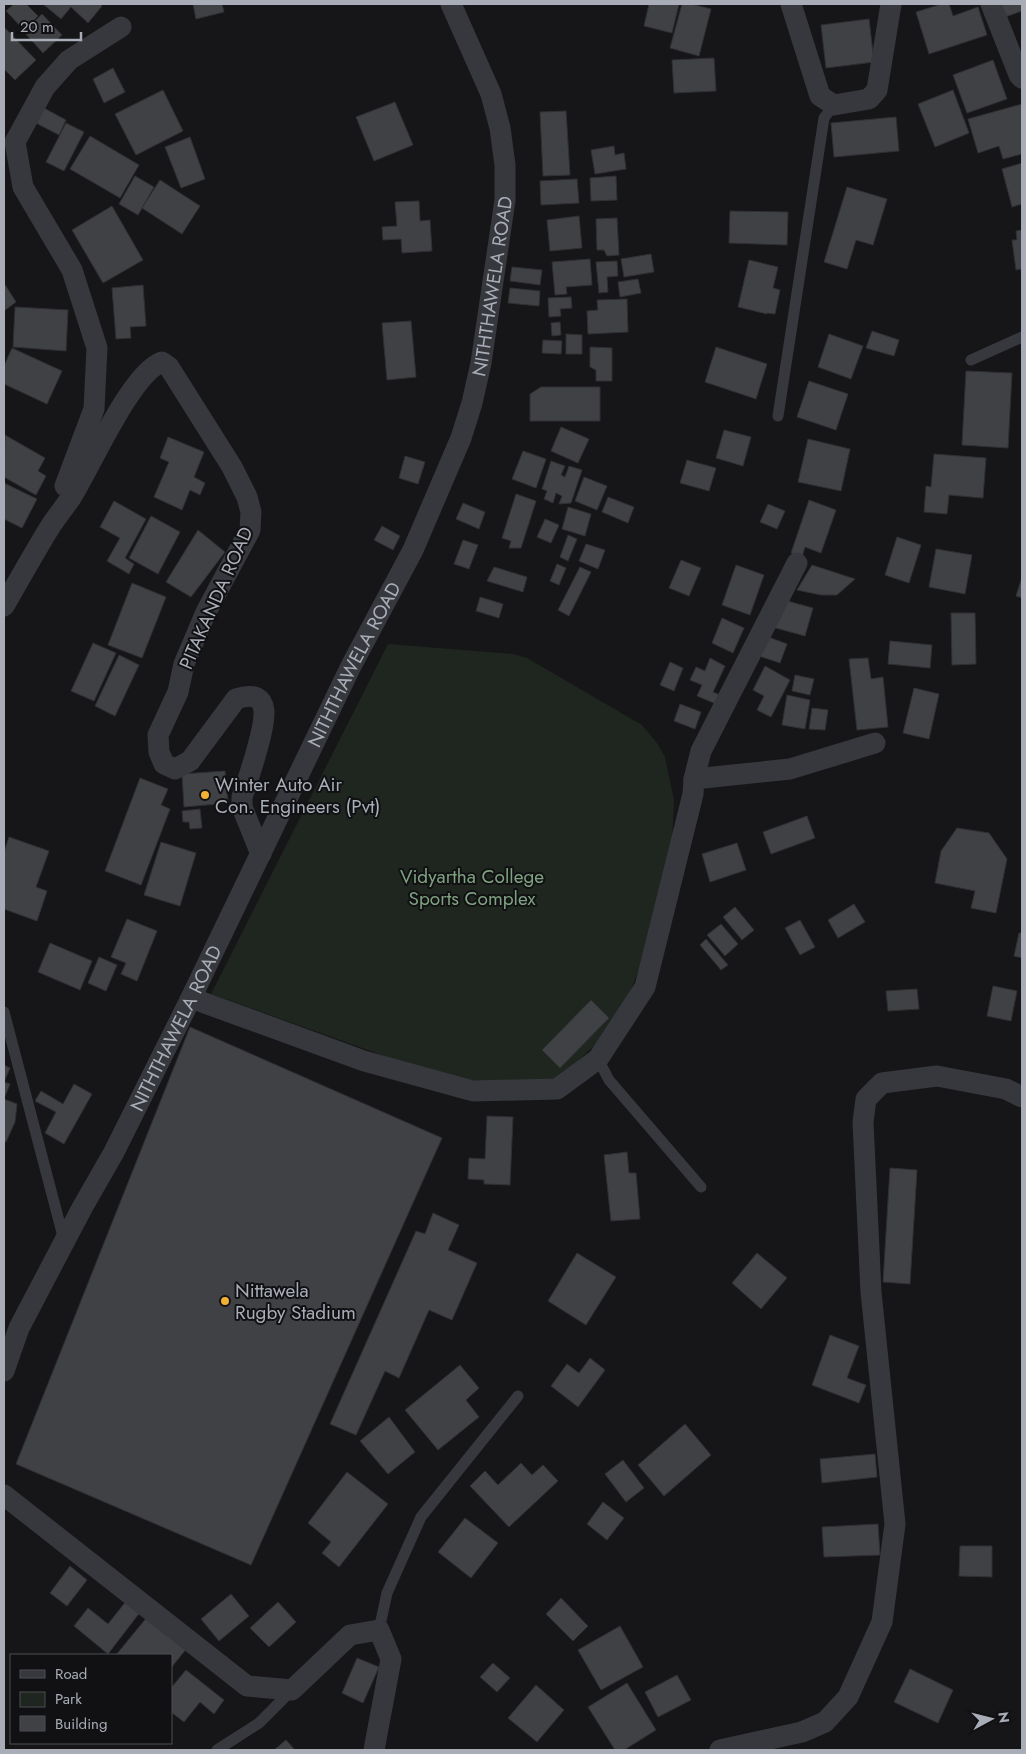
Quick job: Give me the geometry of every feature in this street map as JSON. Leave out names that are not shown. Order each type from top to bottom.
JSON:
[{"type":"street","name":"NITHTHAWELA ROAD","points":[[4,1371],[19,1328],[114,1152],[191,998],[351,666],[412,550],[461,438],[472,403],[481,363],[505,200],[505,165],[500,128],[491,94],[450,4]]},
{"type":"street","points":[[791,4],[820,96],[834,105],[868,99],[877,90],[891,4]]},
{"type":"street","points":[[991,4],[1019,75],[1022,78]]},
{"type":"street","points":[[50,526],[94,409],[97,348],[72,270],[23,187],[9,144],[45,88],[69,60],[121,27]]},
{"type":"street","name":"PITAKANDA ROAD","points":[[4,606],[50,526],[72,496],[120,409],[154,365],[162,362],[169,367],[232,467],[247,497],[250,512],[250,530],[206,612],[184,664],[178,692],[158,735],[159,752],[164,764],[175,769],[190,761],[236,699],[247,695],[261,701],[264,708],[265,722],[242,802],[244,813],[261,854]]},
{"type":"street","points":[[191,998],[364,1061],[473,1091],[557,1089],[598,1059],[645,987],[693,794],[694,779],[701,751],[797,564]]},
{"type":"street","points":[[694,779],[790,770],[875,742]]},
{"type":"street","points":[[720,1750],[802,1732],[825,1722],[848,1697],[882,1622],[895,1524],[871,1292],[863,1122],[866,1099],[882,1083],[937,1076],[1006,1090],[1022,1097]]},
{"type":"street","points":[[4,1495],[247,1686],[292,1690],[350,1635],[379,1630],[391,1659],[374,1750]]},
{"type":"lane","points":[[778,416],[824,118],[834,105]]},
{"type":"lane","points":[[971,360],[1022,337]]},
{"type":"lane","points":[[4,1012],[65,1240]]},
{"type":"lane","points":[[598,1059],[609,1080],[700,1187]]},
{"type":"lane","points":[[379,1630],[387,1593],[421,1517],[518,1396]]},
{"type":"lane","points":[[217,1750],[259,1723],[292,1690]]},
{"type":"green space","name":"Vidyartha College Sports Complex","points":[[388,644],[513,654],[527,658],[642,725],[657,743],[665,757],[674,800],[672,845],[657,923],[625,1005],[595,1045],[564,1074],[551,1083],[452,1080],[211,994]]},
{"type":"building","points":[[14,4],[26,4],[38,16],[24,30],[6,11]]},
{"type":"building","points":[[43,4],[100,4],[102,6],[88,23],[71,7],[61,19]]},
{"type":"building","points":[[193,4],[222,4],[224,12],[196,19]]},
{"type":"building","points":[[649,4],[679,4],[672,33],[644,26]]},
{"type":"building","points":[[682,4],[691,4],[711,9],[699,56],[670,48]]},
{"type":"building","points":[[942,4],[949,4],[953,16],[978,7],[987,35],[929,54],[916,12]]},
{"type":"building","points":[[1001,4],[1022,4],[1022,11],[1005,17]]},
{"type":"building","points":[[42,14],[62,35],[43,53],[24,32]]},
{"type":"building","points":[[869,19],[874,62],[826,68],[821,25]]},
{"type":"building","points":[[4,27],[36,60],[15,80],[4,69]]},
{"type":"building","points":[[714,58],[716,91],[674,93],[672,60]]},
{"type":"building","points":[[993,60],[1007,99],[967,113],[953,75]]},
{"type":"building","points":[[113,68],[125,92],[104,103],[93,79]]},
{"type":"building","points":[[163,90],[183,131],[136,155],[115,114]]},
{"type":"building","points":[[953,90],[969,133],[935,147],[918,104]]},
{"type":"building","points":[[395,102],[413,145],[374,161],[356,117]]},
{"type":"building","points":[[1022,104],[1022,154],[1003,159],[999,146],[978,153],[968,119]]},
{"type":"building","points":[[42,107],[66,120],[59,135],[34,122]]},
{"type":"building","points":[[566,111],[570,175],[543,176],[540,112]]},
{"type":"building","points":[[896,117],[899,151],[834,157],[831,123]]},
{"type":"building","points":[[66,123],[84,132],[64,171],[46,162]]},
{"type":"building","points":[[90,136],[139,165],[120,198],[70,169]]},
{"type":"building","points":[[190,137],[205,179],[181,188],[165,147]]},
{"type":"building","points":[[614,146],[615,155],[624,153],[626,169],[595,174],[591,150]]},
{"type":"building","points":[[1022,163],[1022,204],[1012,207],[1002,169]]},
{"type":"building","points":[[135,176],[154,187],[138,215],[119,204]]},
{"type":"building","points":[[616,176],[617,200],[591,201],[590,178]]},
{"type":"building","points":[[577,179],[579,203],[541,205],[540,181]]},
{"type":"building","points":[[160,180],[200,206],[182,234],[142,208]]},
{"type":"building","points":[[847,187],[887,199],[873,245],[856,240],[847,269],[824,262]]},
{"type":"building","points":[[419,201],[420,221],[430,220],[432,251],[402,253],[401,239],[383,240],[382,227],[397,226],[395,202]]},
{"type":"building","points":[[112,206],[143,260],[103,283],[72,230]]},
{"type":"building","points":[[730,211],[788,212],[787,245],[729,243]]},
{"type":"building","points":[[579,216],[582,248],[550,251],[547,220]]},
{"type":"building","points":[[617,218],[619,255],[607,256],[604,250],[597,250],[596,219]]},
{"type":"building","points":[[1022,230],[1022,276],[1021,269],[1016,270],[1012,240],[1017,240],[1016,231]]},
{"type":"building","points":[[651,254],[654,272],[624,277],[621,259]]},
{"type":"building","points":[[590,259],[592,285],[566,287],[567,294],[555,295],[552,262]]},
{"type":"building","points":[[749,260],[778,267],[773,288],[780,290],[775,314],[738,307]]},
{"type":"building","points":[[617,261],[618,276],[607,277],[608,292],[599,293],[596,262]]},
{"type":"building","points":[[512,267],[542,270],[540,285],[510,281]]},
{"type":"building","points":[[638,279],[641,293],[620,297],[618,282]]},
{"type":"building","points":[[4,283],[16,302],[4,311]]},
{"type":"building","points":[[143,285],[146,326],[130,327],[131,338],[116,339],[112,288]]},
{"type":"building","points":[[510,288],[540,291],[539,306],[508,303]]},
{"type":"building","points":[[571,297],[572,308],[560,309],[561,316],[549,317],[548,298]]},
{"type":"building","points":[[627,299],[628,332],[588,334],[587,311],[598,310],[597,300]]},
{"type":"building","points":[[15,307],[68,310],[66,351],[13,347]]},
{"type":"building","points":[[411,321],[416,377],[387,380],[382,323]]},
{"type":"building","points":[[560,322],[561,335],[552,336],[551,323]]},
{"type":"building","points":[[872,331],[899,340],[894,356],[866,348]]},
{"type":"building","points":[[566,334],[582,335],[582,354],[566,354]]},
{"type":"building","points":[[829,334],[863,346],[851,379],[818,367]]},
{"type":"building","points":[[543,340],[562,341],[561,354],[542,353]]},
{"type":"building","points":[[590,347],[612,348],[612,381],[596,381],[596,370],[590,367]]},
{"type":"building","points":[[716,347],[767,364],[756,399],[705,382]]},
{"type":"building","points":[[12,348],[62,371],[47,404],[4,384],[4,366]]},
{"type":"building","points":[[966,371],[1012,373],[1008,448],[962,445]]},
{"type":"building","points":[[809,381],[848,394],[836,430],[797,417]]},
{"type":"building","points":[[541,387],[600,387],[600,421],[530,421],[530,394]]},
{"type":"building","points":[[561,427],[589,439],[578,463],[551,451]]},
{"type":"building","points":[[724,430],[751,437],[743,466],[716,458]]},
{"type":"building","points":[[5,435],[45,458],[38,471],[46,476],[36,495],[4,477]]},
{"type":"building","points":[[168,437],[204,452],[194,477],[205,483],[200,495],[190,490],[182,510],[154,497],[169,462],[160,458]]},
{"type":"building","points":[[808,439],[850,449],[841,491],[798,482]]},
{"type":"building","points":[[523,451],[546,459],[536,488],[512,479]]},
{"type":"building","points":[[934,454],[986,458],[983,498],[949,495],[947,514],[924,512],[926,486],[931,487]]},
{"type":"building","points":[[405,456],[425,462],[418,484],[399,478]]},
{"type":"building","points":[[687,460],[716,468],[709,491],[680,483]]},
{"type":"building","points":[[551,461],[565,466],[561,475],[565,477],[569,466],[582,470],[571,503],[559,504],[562,496],[556,493],[553,503],[544,499],[547,491],[542,489]]},
{"type":"building","points":[[584,477],[607,486],[597,510],[575,501]]},
{"type":"building","points":[[4,483],[37,499],[22,528],[4,519]]},
{"type":"building","points":[[516,494],[536,501],[521,548],[509,548],[511,541],[502,538]]},
{"type":"building","points":[[608,497],[634,507],[628,523],[602,512]]},
{"type":"building","points":[[809,500],[836,510],[821,553],[805,547],[802,557],[791,553]]},
{"type":"building","points":[[114,501],[146,519],[125,558],[134,564],[129,574],[107,561],[120,538],[100,527]]},
{"type":"building","points":[[463,503],[485,512],[479,529],[456,519]]},
{"type":"building","points":[[768,504],[785,511],[777,529],[760,522]]},
{"type":"building","points":[[568,507],[591,514],[585,536],[562,529]]},
{"type":"building","points":[[151,516],[180,532],[158,574],[129,558]]},
{"type":"building","points":[[545,519],[559,525],[551,543],[537,537]]},
{"type":"building","points":[[382,526],[400,536],[393,550],[374,540]]},
{"type":"building","points":[[198,530],[225,552],[191,597],[166,582]]},
{"type":"building","points":[[568,535],[577,539],[568,561],[560,557]]},
{"type":"building","points":[[897,537],[921,545],[909,583],[885,575]]},
{"type":"building","points":[[463,540],[478,545],[469,569],[454,564]]},
{"type":"building","points":[[586,544],[605,550],[598,569],[579,561]]},
{"type":"building","points":[[936,549],[972,555],[965,594],[929,587]]},
{"type":"building","points":[[681,560],[701,568],[689,596],[669,588]]},
{"type":"building","points":[[557,564],[566,568],[559,585],[550,581]]},
{"type":"building","points":[[736,565],[764,575],[750,615],[722,605]]},
{"type":"building","points":[[812,565],[855,579],[837,595],[821,595],[797,590]]},
{"type":"building","points":[[494,567],[527,577],[523,592],[487,581]]},
{"type":"building","points":[[580,567],[591,572],[569,616],[558,610]]},
{"type":"building","points":[[1022,577],[1022,598],[1016,596]]},
{"type":"building","points":[[132,583],[166,597],[142,658],[108,645]]},
{"type":"building","points":[[480,597],[503,604],[499,618],[476,611]]},
{"type":"building","points":[[780,599],[813,608],[805,636],[772,627]]},
{"type":"building","points":[[951,613],[975,613],[976,664],[952,665]]},
{"type":"building","points":[[722,618],[744,628],[733,653],[712,643]]},
{"type":"building","points":[[763,635],[787,644],[780,663],[756,655]]},
{"type":"building","points":[[890,641],[932,645],[930,668],[888,664]]},
{"type":"building","points":[[93,643],[116,653],[94,701],[71,691]]},
{"type":"building","points":[[119,655],[139,665],[115,716],[95,706]]},
{"type":"building","points":[[710,658],[725,666],[713,692],[722,696],[721,706],[697,696],[702,685],[690,680],[696,667],[705,671]]},
{"type":"building","points":[[868,658],[871,679],[883,677],[888,727],[857,730],[849,659]]},
{"type":"building","points":[[670,662],[683,668],[674,691],[660,685]]},
{"type":"building","points":[[765,666],[790,680],[771,717],[757,710],[764,696],[753,690]]},
{"type":"building","points":[[795,675],[814,679],[810,695],[792,691]]},
{"type":"building","points":[[914,688],[939,694],[929,739],[903,733]]},
{"type":"building","points":[[787,695],[810,700],[805,729],[782,725]]},
{"type":"building","points":[[680,704],[701,712],[695,729],[674,721]]},
{"type":"building","points":[[812,708],[828,710],[825,730],[809,729]]},
{"type":"building","points":[[225,771],[228,803],[184,807],[182,774]]},
{"type":"building","points":[[140,778],[168,789],[161,805],[170,809],[141,885],[105,871]]},
{"type":"building","points":[[200,809],[202,828],[190,829],[189,822],[183,822],[182,811]]},
{"type":"building","points":[[807,816],[815,838],[771,854],[763,832]]},
{"type":"building","points":[[957,828],[989,833],[1007,859],[996,913],[971,908],[975,891],[935,883],[941,851]]},
{"type":"building","points":[[9,837],[49,851],[36,887],[47,891],[37,921],[4,909],[4,852]]},
{"type":"building","points":[[161,842],[196,853],[180,906],[144,895]]},
{"type":"building","points":[[737,843],[746,870],[710,882],[702,854]]},
{"type":"building","points":[[854,904],[865,922],[838,938],[828,920]]},
{"type":"building","points":[[735,907],[754,930],[742,940],[723,917]]},
{"type":"building","points":[[127,919],[157,931],[137,981],[121,974],[126,963],[111,957]]},
{"type":"building","points":[[800,920],[815,947],[800,955],[785,928]]},
{"type":"building","points":[[721,924],[738,944],[725,956],[707,935]]},
{"type":"building","points":[[1019,933],[1022,933],[1022,958],[1014,956]]},
{"type":"building","points":[[706,939],[728,965],[721,970],[700,945]]},
{"type":"building","points":[[50,943],[92,961],[80,990],[38,972]]},
{"type":"building","points":[[99,957],[117,965],[106,991],[88,983]]},
{"type":"building","points":[[993,986],[1017,991],[1011,1021],[987,1016]]},
{"type":"building","points":[[917,989],[919,1009],[888,1011],[886,991]]},
{"type":"building","points":[[591,1000],[609,1018],[560,1068],[542,1050]]},
{"type":"building","name":"Nittawela Rugby Stadium","points":[[190,1027],[442,1138],[251,1565],[16,1464]]},
{"type":"building","points":[[4,1065],[10,1068],[4,1082]]},
{"type":"building","points":[[4,1082],[10,1084],[4,1099]]},
{"type":"building","points":[[74,1084],[92,1094],[64,1144],[45,1133],[56,1112],[35,1101],[41,1091],[63,1104]]},
{"type":"building","points":[[4,1099],[17,1104],[15,1122],[6,1142],[4,1141]]},
{"type":"building","points":[[487,1116],[513,1117],[510,1185],[484,1184],[484,1180],[468,1179],[469,1158],[485,1159]]},
{"type":"building","points":[[627,1152],[629,1173],[636,1173],[640,1219],[611,1221],[604,1155]]},
{"type":"building","points":[[890,1168],[917,1170],[910,1284],[883,1282]]},
{"type":"building","points":[[433,1213],[459,1225],[448,1250],[477,1263],[452,1320],[429,1310],[399,1378],[385,1371],[356,1435],[330,1424],[416,1231],[425,1234]]},
{"type":"building","points":[[577,1253],[616,1277],[586,1325],[548,1301]]},
{"type":"building","points":[[757,1253],[787,1278],[761,1309],[732,1283]]},
{"type":"building","points":[[830,1335],[859,1346],[847,1378],[866,1385],[859,1403],[812,1385]]},
{"type":"building","points":[[590,1358],[605,1370],[578,1407],[551,1386],[567,1364],[579,1373]]},
{"type":"building","points":[[460,1365],[479,1388],[466,1400],[479,1417],[438,1450],[405,1410]]},
{"type":"building","points":[[389,1417],[415,1452],[388,1474],[360,1441]]},
{"type":"building","points":[[685,1424],[711,1455],[664,1496],[638,1465]]},
{"type":"building","points":[[875,1454],[877,1477],[822,1483],[820,1459]]},
{"type":"building","points":[[623,1460],[644,1488],[626,1502],[605,1474]]},
{"type":"building","points":[[521,1463],[532,1475],[543,1465],[558,1481],[509,1527],[470,1486],[485,1471],[498,1485]]},
{"type":"building","points":[[347,1472],[388,1504],[339,1567],[322,1553],[331,1542],[308,1523]]},
{"type":"building","points":[[603,1502],[624,1518],[607,1540],[587,1524]]},
{"type":"building","points":[[465,1518],[498,1543],[471,1578],[438,1552]]},
{"type":"building","points":[[878,1524],[880,1555],[824,1557],[822,1527]]},
{"type":"building","points":[[960,1546],[992,1546],[992,1577],[959,1576]]},
{"type":"building","points":[[70,1566],[87,1580],[67,1606],[50,1593]]},
{"type":"building","points":[[231,1594],[249,1616],[219,1641],[201,1619]]},
{"type":"building","points":[[561,1598],[588,1626],[573,1641],[546,1614]]},
{"type":"building","points":[[127,1600],[141,1611],[108,1654],[74,1626],[88,1608],[108,1624]]},
{"type":"building","points":[[278,1602],[296,1622],[269,1647],[250,1628]]},
{"type":"building","points":[[148,1616],[187,1648],[172,1667],[172,1654],[117,1654]]},
{"type":"building","points":[[620,1626],[643,1667],[601,1690],[578,1650]]},
{"type":"building","points":[[357,1658],[379,1667],[363,1703],[342,1693]]},
{"type":"building","points":[[493,1663],[510,1678],[497,1692],[480,1677]]},
{"type":"building","points":[[910,1669],[953,1690],[938,1723],[894,1702]]},
{"type":"building","points":[[186,1670],[224,1700],[214,1714],[200,1702],[184,1722],[172,1713],[172,1687]]},
{"type":"building","points":[[677,1675],[691,1700],[658,1717],[645,1692]]},
{"type":"building","points":[[627,1683],[656,1730],[624,1750],[615,1750],[588,1707]]},
{"type":"building","points":[[536,1685],[564,1710],[537,1742],[508,1718]]},
{"type":"building","points":[[286,1740],[295,1750],[274,1750]]},
{"type":"place","name":"Winter Auto Air Con. Engineers (Pvt)","points":[[205,795]]},
{"type":"place","name":"Nittawela Rugby Stadium","points":[[225,1301]]}]
